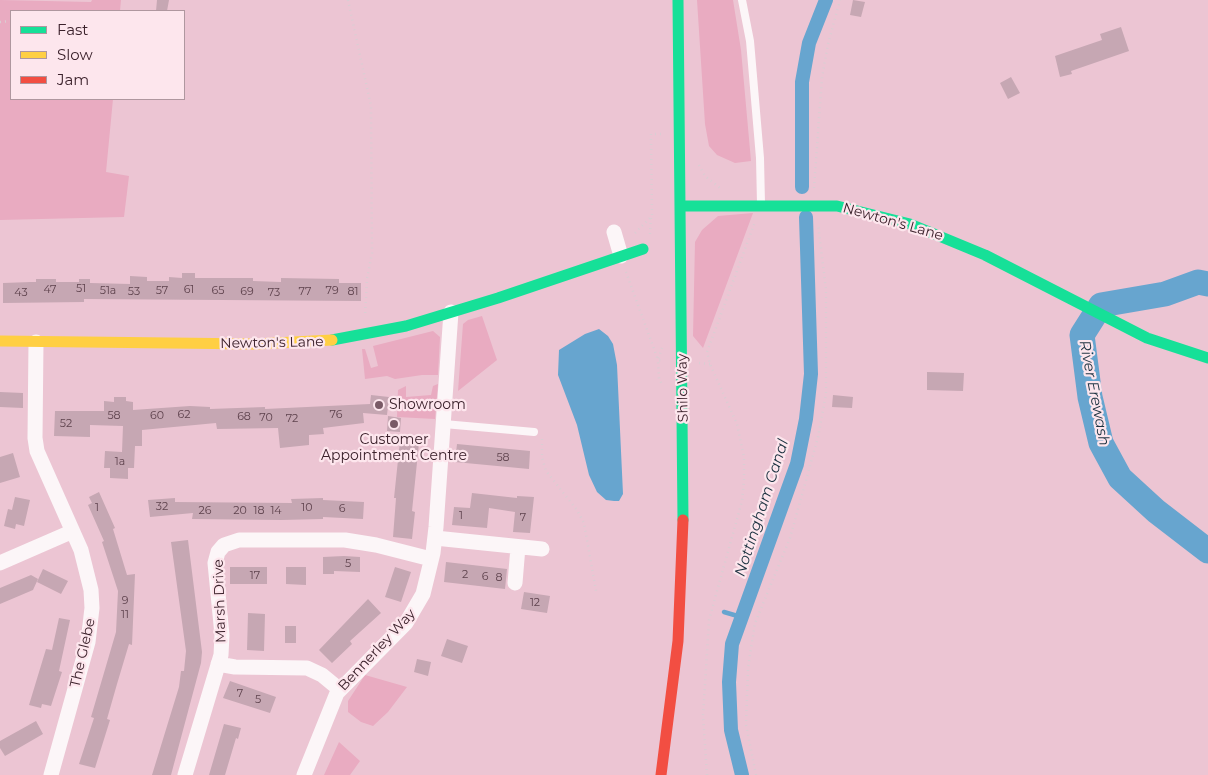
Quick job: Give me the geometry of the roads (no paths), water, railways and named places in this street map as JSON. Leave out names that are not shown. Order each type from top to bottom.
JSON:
[{"type":"street","name":"Shilo Way","points":[[661,775],[672,699],[682,588],[684,467],[678,0]]},
{"type":"street","name":"Newton's Lane","points":[[680,206],[837,206],[863,211],[939,234],[985,255],[1147,338],[1208,358]]},
{"type":"street","points":[[614,232],[632,252]]},
{"type":"street","name":"Newton's Lane","points":[[0,341],[290,344],[329,341],[365,335],[451,312],[632,252]]},
{"type":"street","name":"Bennerley Way","points":[[304,775],[323,724],[339,690],[390,640],[414,612],[423,594],[435,538],[451,312]]},
{"type":"street","name":"The Glebe","points":[[36,342],[35,438],[37,451],[71,532],[81,550],[91,590],[91,623],[88,642],[51,775]]},
{"type":"street","points":[[0,563],[71,532]]},
{"type":"street","points":[[435,538],[542,549]]},
{"type":"street","name":"Marsh Drive","points":[[185,775],[218,664],[222,634],[215,563],[219,550],[229,542],[345,540],[376,545],[432,559]]},
{"type":"street","points":[[515,583],[518,547]]},
{"type":"street","points":[[218,664],[235,667],[307,668],[327,678],[339,690]]},
{"type":"lane","points":[[742,0],[750,41],[760,158],[761,206]]},
{"type":"lane","points":[[444,424],[534,432]]},
{"type":"water","points":[[599,329],[608,336],[613,344],[617,365],[623,494],[619,501],[606,500],[597,492],[589,475],[577,425],[558,375],[559,350],[585,334]]},
{"type":"waterway","name":"Nottingham Canal","points":[[802,187],[802,82],[809,43],[826,0]]},
{"type":"waterway","name":"Nottingham Canal","points":[[742,775],[731,730],[729,682],[732,644],[797,464],[806,419],[811,374],[806,217]]},
{"type":"waterway","name":"River Erewash","points":[[1208,284],[1198,282],[1165,294],[1101,305],[1082,335],[1090,397],[1101,443],[1120,478],[1156,511],[1208,551]]},
{"type":"waterway","points":[[724,612],[741,617]]},
{"type":"place","name":"Showroom","points":[[379,405]]},
{"type":"place","name":"Customer Appointment Centre","points":[[394,424]]}]
